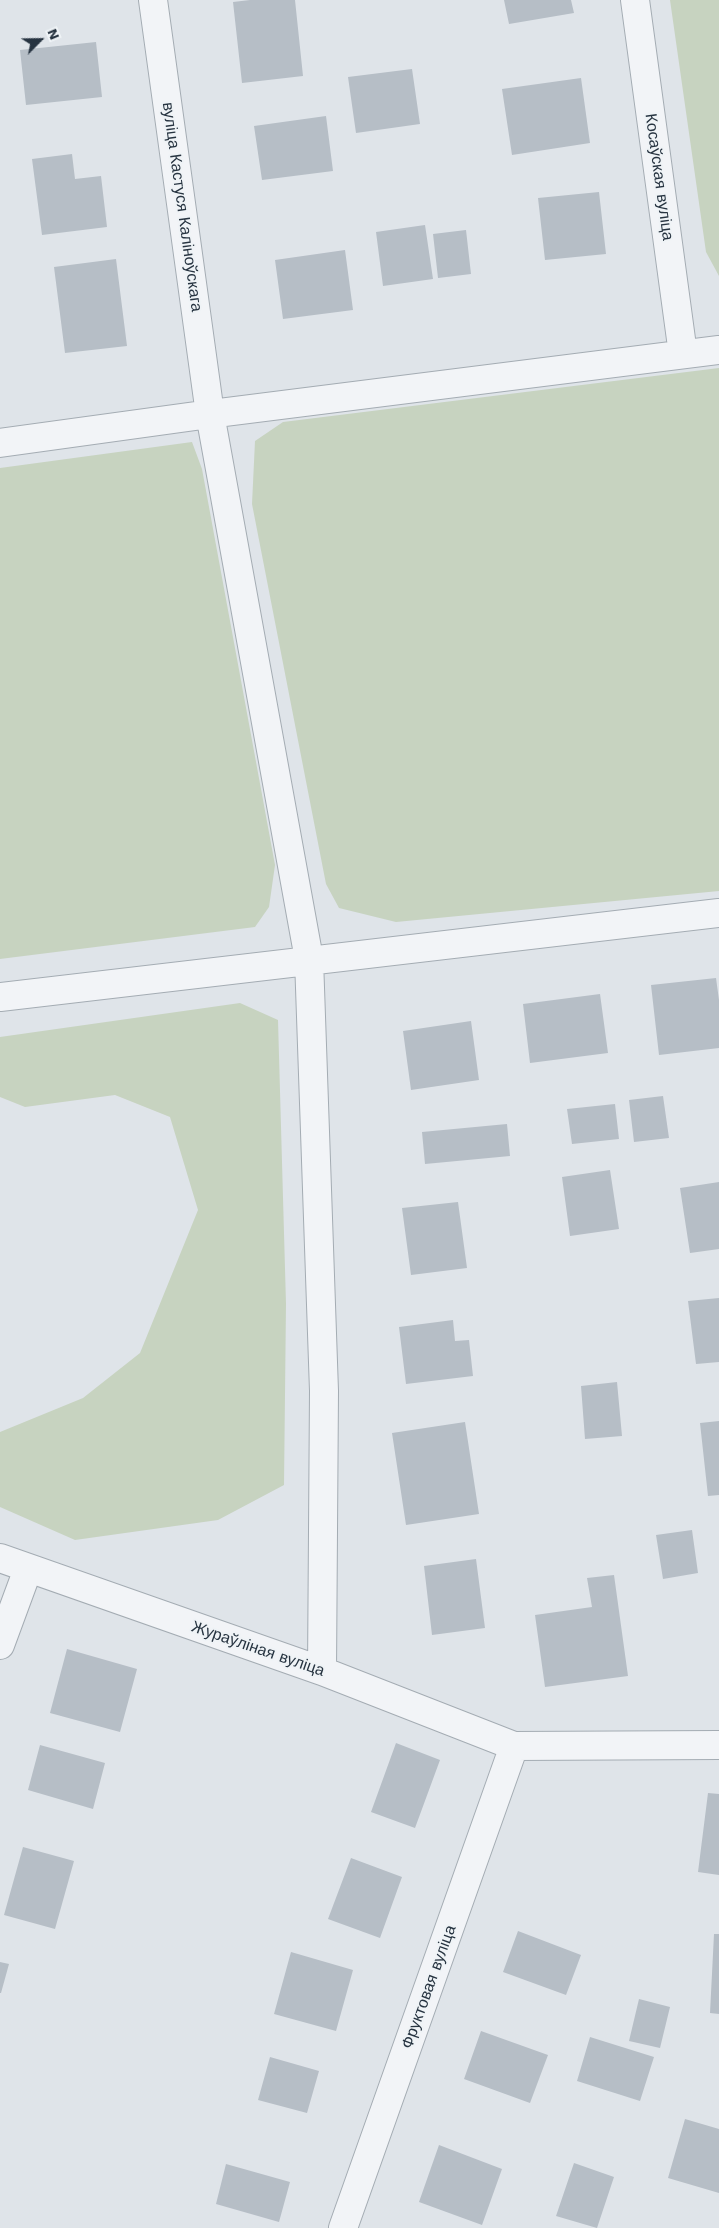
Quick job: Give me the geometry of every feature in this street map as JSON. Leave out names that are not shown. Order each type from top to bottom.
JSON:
[{"type":"street","name":"вуліца Кастуся Каліноўскага","points":[[153,0],[210,414],[309,959],[324,1391],[322,1671]]},
{"type":"street","name":"Косаўская вуліца","points":[[636,0],[684,354]]},
{"type":"street","points":[[0,443],[210,414],[719,350]]},
{"type":"street","points":[[0,996],[719,913]]},
{"type":"street","name":"Жураўліная вуліца","points":[[0,1558],[322,1671],[514,1746]]},
{"type":"street","points":[[0,1645],[28,1568]]},
{"type":"street","points":[[514,1746],[719,1745]]},
{"type":"street","name":"Фруктовая вуліца","points":[[343,2228],[514,1746]]},
{"type":"green space","points":[[670,0],[719,0],[719,276],[706,252]]},
{"type":"green space","points":[[719,368],[719,891],[396,922],[339,908],[326,884],[252,504],[255,441],[283,422]]},
{"type":"green space","points":[[192,442],[202,469],[275,865],[269,907],[255,927],[0,959],[0,468]]},
{"type":"green space","points":[[240,1003],[278,1020],[286,1304],[284,1485],[218,1520],[75,1540],[0,1507],[0,1432],[83,1398],[140,1353],[198,1210],[170,1117],[115,1095],[25,1107],[0,1097],[0,1037]]},
{"type":"building","points":[[295,0],[303,76],[242,83],[233,2]]},
{"type":"building","points":[[504,0],[571,0],[574,13],[509,24]]},
{"type":"building","points":[[96,42],[102,97],[26,105],[20,50]]},
{"type":"building","points":[[412,69],[420,124],[356,133],[348,77]]},
{"type":"building","points":[[581,78],[590,143],[512,155],[502,89]]},
{"type":"building","points":[[326,116],[333,171],[262,180],[254,126]]},
{"type":"building","points":[[72,154],[75,179],[101,176],[107,227],[42,235],[32,159]]},
{"type":"building","points":[[599,192],[606,254],[545,260],[538,198]]},
{"type":"building","points":[[425,225],[433,279],[383,286],[376,232]]},
{"type":"building","points":[[466,230],[471,274],[438,278],[433,234]]},
{"type":"building","points":[[345,250],[353,310],[283,319],[275,260]]},
{"type":"building","points":[[116,259],[127,346],[65,353],[54,267]]},
{"type":"building","points":[[716,978],[719,1000],[719,1048],[659,1055],[651,985]]},
{"type":"building","points":[[600,994],[608,1053],[530,1063],[523,1004]]},
{"type":"building","points":[[471,1021],[479,1080],[411,1090],[403,1031]]},
{"type":"building","points":[[663,1096],[669,1138],[634,1142],[629,1100]]},
{"type":"building","points":[[615,1104],[619,1139],[572,1144],[567,1109]]},
{"type":"building","points":[[507,1124],[510,1156],[425,1164],[422,1132]]},
{"type":"building","points":[[610,1170],[619,1229],[570,1236],[562,1177]]},
{"type":"building","points":[[719,1182],[719,1249],[690,1253],[680,1188]]},
{"type":"building","points":[[458,1202],[467,1268],[411,1275],[402,1208]]},
{"type":"building","points":[[719,1298],[719,1362],[696,1364],[688,1301]]},
{"type":"building","points":[[453,1320],[455,1341],[469,1340],[473,1376],[406,1384],[399,1327]]},
{"type":"building","points":[[617,1382],[622,1436],[585,1439],[581,1386]]},
{"type":"building","points":[[719,1421],[719,1495],[708,1496],[700,1423]]},
{"type":"building","points":[[465,1422],[479,1514],[406,1525],[392,1433]]},
{"type":"building","points":[[692,1530],[698,1573],[663,1579],[656,1535]]},
{"type":"building","points":[[476,1559],[485,1628],[432,1635],[424,1566]]},
{"type":"building","points":[[614,1575],[628,1676],[545,1687],[535,1615],[592,1607],[587,1578]]},
{"type":"building","points":[[67,1649],[137,1669],[120,1732],[50,1713]]},
{"type":"building","points":[[396,1743],[440,1760],[415,1828],[371,1812]]},
{"type":"building","points":[[40,1745],[105,1763],[93,1809],[28,1790]]},
{"type":"building","points":[[708,1793],[719,1794],[719,1875],[698,1872]]},
{"type":"building","points":[[23,1847],[74,1861],[55,1929],[4,1915]]},
{"type":"building","points":[[351,1858],[402,1877],[380,1938],[328,1919]]},
{"type":"building","points":[[518,1931],[581,1955],[566,1995],[503,1972]]},
{"type":"building","points":[[714,1934],[719,1934],[719,2014],[710,2013]]},
{"type":"building","points":[[291,1952],[353,1970],[336,2031],[274,2014]]},
{"type":"building","points":[[0,1962],[9,1964],[1,1993],[0,1993]]},
{"type":"building","points":[[639,1999],[670,2007],[660,2048],[629,2041]]},
{"type":"building","points":[[481,2031],[548,2055],[530,2103],[464,2079]]},
{"type":"building","points":[[590,2037],[654,2057],[640,2101],[577,2081]]},
{"type":"building","points":[[270,2057],[319,2071],[307,2113],[258,2100]]},
{"type":"building","points":[[685,2119],[719,2129],[719,2193],[668,2178]]},
{"type":"building","points":[[439,2145],[502,2169],[482,2225],[419,2202]]},
{"type":"building","points":[[574,2163],[614,2177],[597,2228],[556,2216]]},
{"type":"building","points":[[226,2164],[290,2182],[279,2222],[216,2204]]}]
